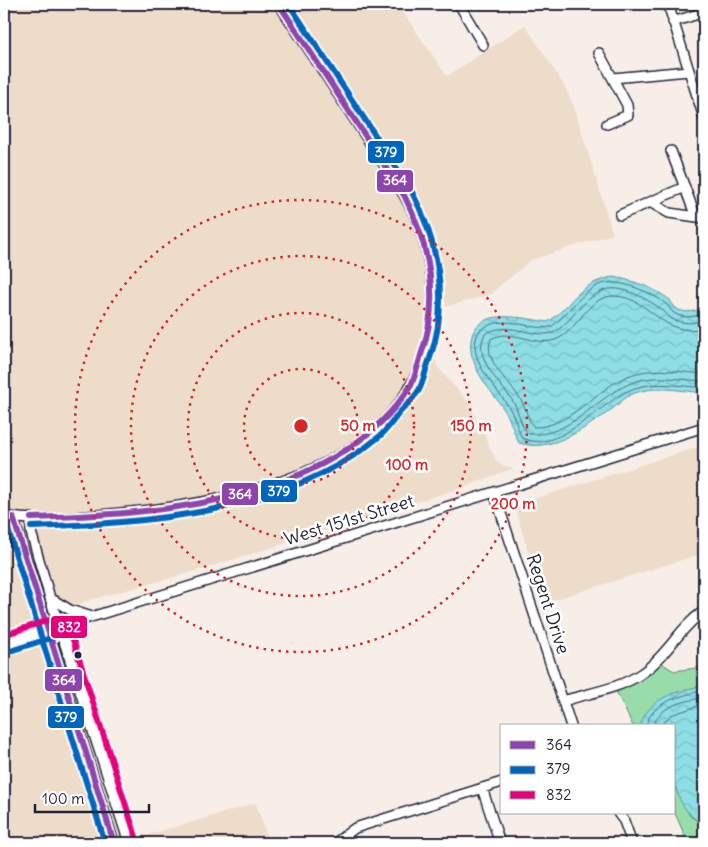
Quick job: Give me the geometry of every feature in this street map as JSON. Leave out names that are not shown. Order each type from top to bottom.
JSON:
[{"type":"street","points":[[114,843],[48,630],[8,516],[73,518],[160,509],[221,498],[285,480],[339,455],[374,432],[392,414],[418,373],[428,340],[433,307],[431,277],[419,230],[404,196],[279,4]]},
{"type":"street","points":[[458,4],[483,45]]},
{"type":"street","points":[[668,4],[704,117]]},
{"type":"street","points":[[673,22],[704,12]]},
{"type":"street","points":[[599,53],[627,105],[628,115],[607,124]]},
{"type":"street","points":[[613,78],[688,71]]},
{"type":"street","points":[[671,151],[685,187],[700,217]]},
{"type":"street","points":[[620,215],[685,187]]},
{"type":"street","points":[[650,202],[669,213],[700,217]]},
{"type":"street","name":"West 151st Street","points":[[4,644],[704,427]]},
{"type":"street","name":"Regent Drive","points":[[494,492],[570,724]]},
{"type":"street","points":[[31,518],[31,532],[50,598],[130,843]]},
{"type":"street","points":[[50,598],[70,610],[92,616]]},
{"type":"street","points":[[563,701],[615,686],[642,674],[660,657],[690,621],[704,611]]},
{"type":"street","points":[[335,843],[355,828],[500,783]]},
{"type":"street","points":[[482,788],[500,843]]},
{"type":"street","points":[[619,814],[624,821],[632,843]]},
{"type":"shaded area","points":[[4,4],[397,4],[447,76],[525,25],[564,85],[574,106],[613,234],[531,260],[489,295],[442,308],[435,356],[437,366],[469,403],[496,460],[501,465],[514,468],[467,486],[200,570],[90,600],[4,631]]},
{"type":"shaded area","points":[[704,445],[704,553],[544,603],[514,505]]},
{"type":"shaded area","points":[[39,645],[50,651],[102,818],[130,810],[138,838],[256,803],[269,843],[4,843],[4,656]]},
{"type":"green space","points":[[661,663],[674,671],[704,667],[704,685],[671,694],[641,724],[632,724],[616,691]]},
{"type":"green space","points":[[676,790],[690,816],[704,825],[704,843],[688,843],[675,814]]},
{"type":"water","points":[[612,277],[650,288],[670,300],[680,311],[691,312],[704,308],[704,393],[652,389],[635,393],[597,420],[565,438],[542,445],[519,443],[506,412],[483,381],[474,362],[471,354],[471,340],[475,329],[482,322],[492,318],[515,317],[548,322],[582,290],[600,280]]},
{"type":"water","points":[[704,685],[704,825],[683,806],[678,794],[676,786],[676,724],[641,723],[652,706],[667,696]]},
{"type":"transit line","name":"364","points":[[31,518],[133,512],[186,506],[239,495],[289,479],[336,456],[377,426],[412,383],[427,334],[430,314],[430,274],[420,234],[404,195],[279,4]]},
{"type":"transit line","name":"379","points":[[31,527],[121,522],[168,517],[214,509],[259,498],[303,483],[343,462],[383,434],[419,390],[436,336],[439,315],[438,272],[429,231],[411,190],[289,4]]},
{"type":"transit line","name":"364","points":[[13,517],[114,843]]},
{"type":"transit line","name":"379","points":[[5,520],[105,843]]},
{"type":"transit line","name":"832","points":[[4,635],[58,617],[67,621],[137,840]]},
{"type":"transit line","name":"379","points":[[7,652],[63,634]]}]
